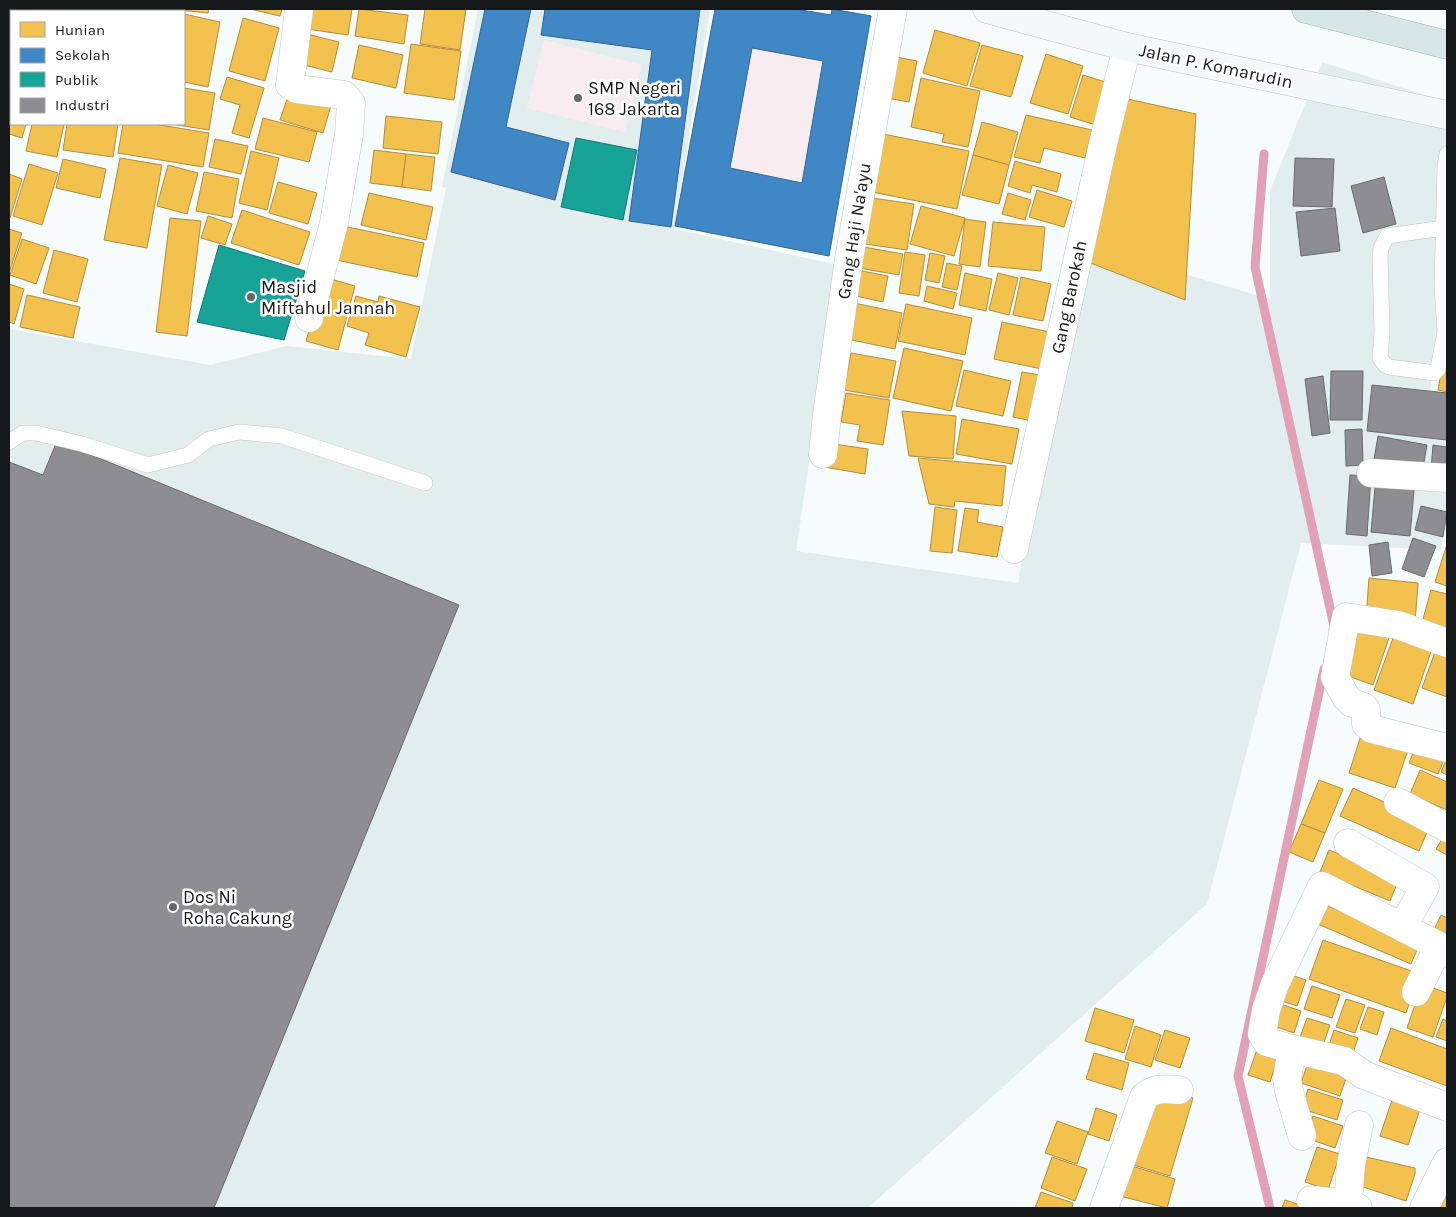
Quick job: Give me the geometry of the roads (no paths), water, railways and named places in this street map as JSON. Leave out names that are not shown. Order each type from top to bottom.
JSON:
[{"type":"highway","points":[[1306,9],[1447,45]]},
{"type":"street","points":[[299,9],[290,85],[297,90],[344,95],[351,103],[349,134],[334,223],[309,318]]},
{"type":"street","name":"Gang Haji Na'ayu","points":[[823,454],[849,259],[893,9]]},
{"type":"street","name":"Jalan P. Komarudin","points":[[987,9],[1127,47],[1447,115]]},
{"type":"street","name":"Gang Barokah","points":[[1014,548],[1102,144],[1127,47]]},
{"type":"street","points":[[1371,473],[1447,478]]},
{"type":"street","points":[[1447,644],[1398,624],[1346,618],[1335,678],[1346,697],[1366,710],[1366,724],[1372,729],[1447,748]]},
{"type":"street","points":[[1398,802],[1447,828]]},
{"type":"street","points":[[1348,843],[1425,887],[1402,927]]},
{"type":"street","points":[[1416,992],[1443,949],[1322,886],[1274,984],[1266,1010],[1262,1034],[1267,1042],[1344,1061],[1364,1075],[1447,1107]]},
{"type":"street","points":[[1292,1049],[1287,1079],[1288,1091],[1302,1136]]},
{"type":"street","points":[[1104,1208],[1144,1097],[1150,1091],[1158,1088],[1180,1090]]},
{"type":"street","points":[[1311,1200],[1353,1207],[1351,1164],[1359,1125]]},
{"type":"street","points":[[1424,1208],[1447,1162]]},
{"type":"lane","points":[[1444,228],[1387,236],[1383,242],[1380,257],[1382,332],[1380,358],[1389,367],[1437,372],[1445,332],[1442,286],[1444,228],[1445,167],[1447,154]]},
{"type":"lane","points":[[9,442],[23,433],[36,433],[82,444],[148,465],[188,455],[209,439],[239,432],[282,436],[425,483]]},
{"type":"waterway","points":[[1264,154],[1255,267],[1334,626],[1333,630]]},
{"type":"waterway","points":[[1270,1208],[1238,1076],[1324,669]]},
{"type":"place","name":"SMP Negeri 168 Jakarta","points":[[578,98]]},
{"type":"place","name":"Masjid Miftahul Jannah","points":[[251,297]]},
{"type":"place","name":"Dos Ni Roha Cakung","points":[[173,907]]}]
